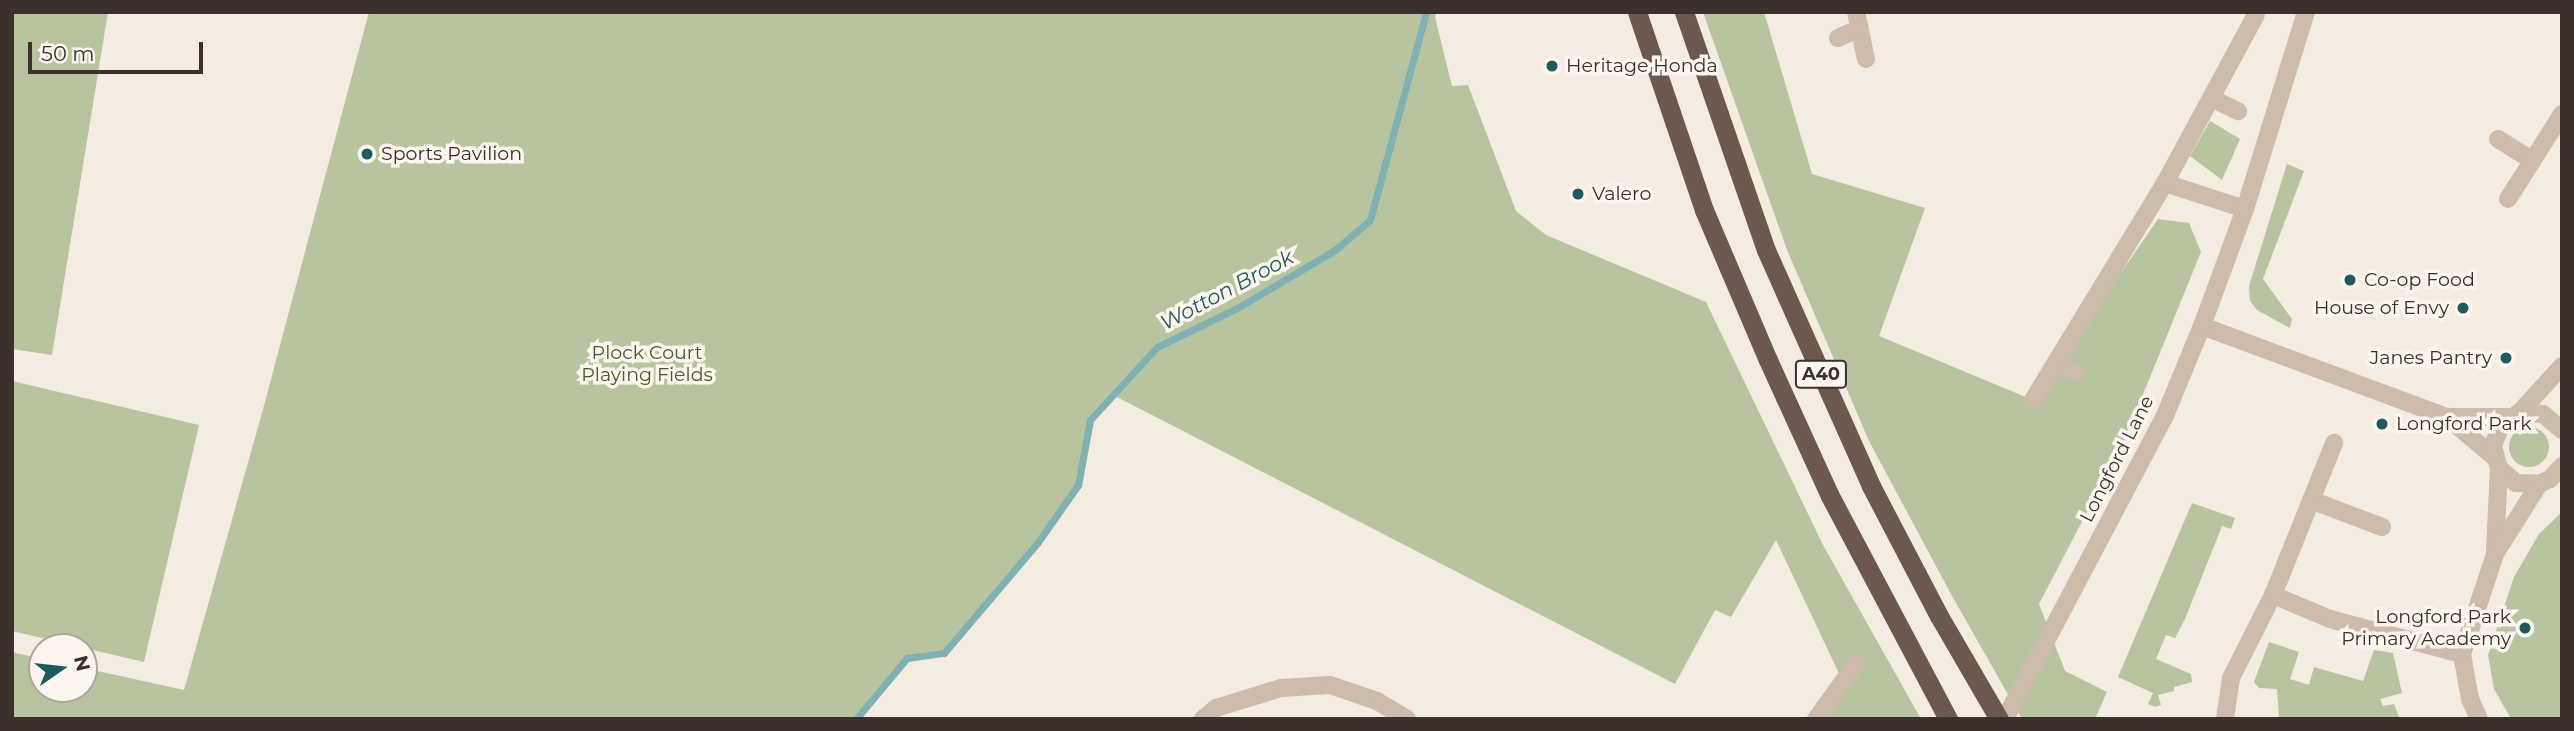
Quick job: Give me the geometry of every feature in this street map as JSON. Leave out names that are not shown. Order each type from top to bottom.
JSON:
[{"type":"highway","name":"A40","points":[[1637,12],[1704,210],[1768,360],[1830,496],[1948,719]]},
{"type":"highway","name":"A40","points":[[1684,12],[1771,262],[1871,486],[1940,617],[1998,719]]},
{"type":"street","name":"Longford Lane","points":[[2005,719],[2052,635],[2164,418],[2203,327],[2245,209],[2306,12]]},
{"type":"street","points":[[2033,400],[2165,183],[2213,99],[2256,15]]},
{"type":"street","points":[[1838,38],[1858,20]]},
{"type":"street","points":[[1858,20],[1866,59]]},
{"type":"street","points":[[2213,99],[2238,111]]},
{"type":"street","points":[[2508,199],[2562,114]]},
{"type":"street","points":[[2498,139],[2532,160]]},
{"type":"street","points":[[2165,183],[2245,209]]},
{"type":"street","points":[[2203,327],[2447,417],[2543,414],[2561,423]]},
{"type":"street","points":[[2057,362],[2077,373]]},
{"type":"street","points":[[2495,554],[2495,435],[2562,366]]},
{"type":"street","points":[[2447,417],[2516,483],[2539,484],[2550,479],[2562,466]]},
{"type":"street","points":[[2225,719],[2231,678],[2273,595],[2334,443]]},
{"type":"street","points":[[2479,719],[2469,699],[2462,654],[2495,554],[2539,484]]},
{"type":"street","points":[[2311,500],[2382,527]]},
{"type":"street","points":[[2273,595],[2329,619],[2462,654]]},
{"type":"street","points":[[1816,719],[1856,664]]},
{"type":"street","points":[[1203,719],[1216,708],[1281,688],[1330,685],[1377,701],[1407,719]]},
{"type":"green space","points":[[12,12],[108,12],[52,355],[12,349]]},
{"type":"green space","name":"Plock Court Playing Fields","points":[[369,12],[1436,12],[1452,86],[1468,85],[1516,211],[1546,235],[1706,302],[1823,545],[1921,719],[1816,719],[1843,682],[1776,540],[1731,617],[1715,610],[1675,684],[1113,395],[1090,420],[1078,485],[1038,542],[944,653],[907,658],[856,719],[12,719],[12,652],[28,656],[28,703],[98,703],[98,671],[184,690],[262,413]]},
{"type":"green space","points":[[1703,12],[1764,12],[1812,174],[1925,208],[1879,336],[2033,400],[2158,219],[2189,223],[2201,252],[2124,441],[2039,604],[2065,671],[2107,692],[2095,719],[2022,719],[1952,596],[1869,441],[1787,250]]},
{"type":"green space","points":[[2210,121],[2240,139],[2222,180],[2190,156]]},
{"type":"green space","points":[[2287,164],[2304,171],[2263,279],[2292,319],[2290,328],[2257,310],[2250,301],[2249,286]]},
{"type":"green space","points":[[12,381],[199,425],[144,662],[98,651],[98,633],[28,635],[12,631]]},
{"type":"green space","points":[[2529,427],[2537,428],[2543,433],[2548,439],[2548,455],[2543,461],[2537,466],[2529,467],[2521,466],[2515,461],[2510,455],[2509,447],[2510,439],[2515,433],[2521,428]]},
{"type":"green space","points":[[2192,503],[2235,518],[2231,529],[2222,526],[2185,619],[2175,638],[2166,635],[2156,659],[2191,674],[2192,682],[2158,695],[2161,705],[2155,707],[2148,704],[2153,693],[2118,677]]},
{"type":"green space","name":"Longford Park Primary Academy","points":[[2562,512],[2562,719],[2511,719],[2494,689],[2488,655],[2514,577],[2539,534]]},
{"type":"green space","points":[[2269,642],[2299,652],[2290,679],[2309,685],[2314,667],[2363,681],[2374,650],[2393,653],[2402,693],[2380,699],[2383,706],[2394,704],[2400,719],[2279,719],[2277,689],[2259,688],[2254,682]]},
{"type":"waterway","name":"Wotton Brook","points":[[856,719],[907,658],[944,653],[1038,542],[1078,485],[1090,420],[1157,347],[1239,307],[1335,250],[1370,220],[1426,12]]},
{"type":"place","name":"Heritage Honda","points":[[1552,66]]},
{"type":"place","name":"Sports Pavilion","points":[[367,154]]},
{"type":"place","name":"Valero","points":[[1578,194]]},
{"type":"place","name":"Co-op Food","points":[[2350,280]]},
{"type":"place","name":"House of Envy","points":[[2463,308]]},
{"type":"place","name":"Janes Pantry","points":[[2506,358]]},
{"type":"place","name":"Longford Park","points":[[2382,424]]},
{"type":"place","name":"Longford Park Primary Academy","points":[[2525,628]]}]
